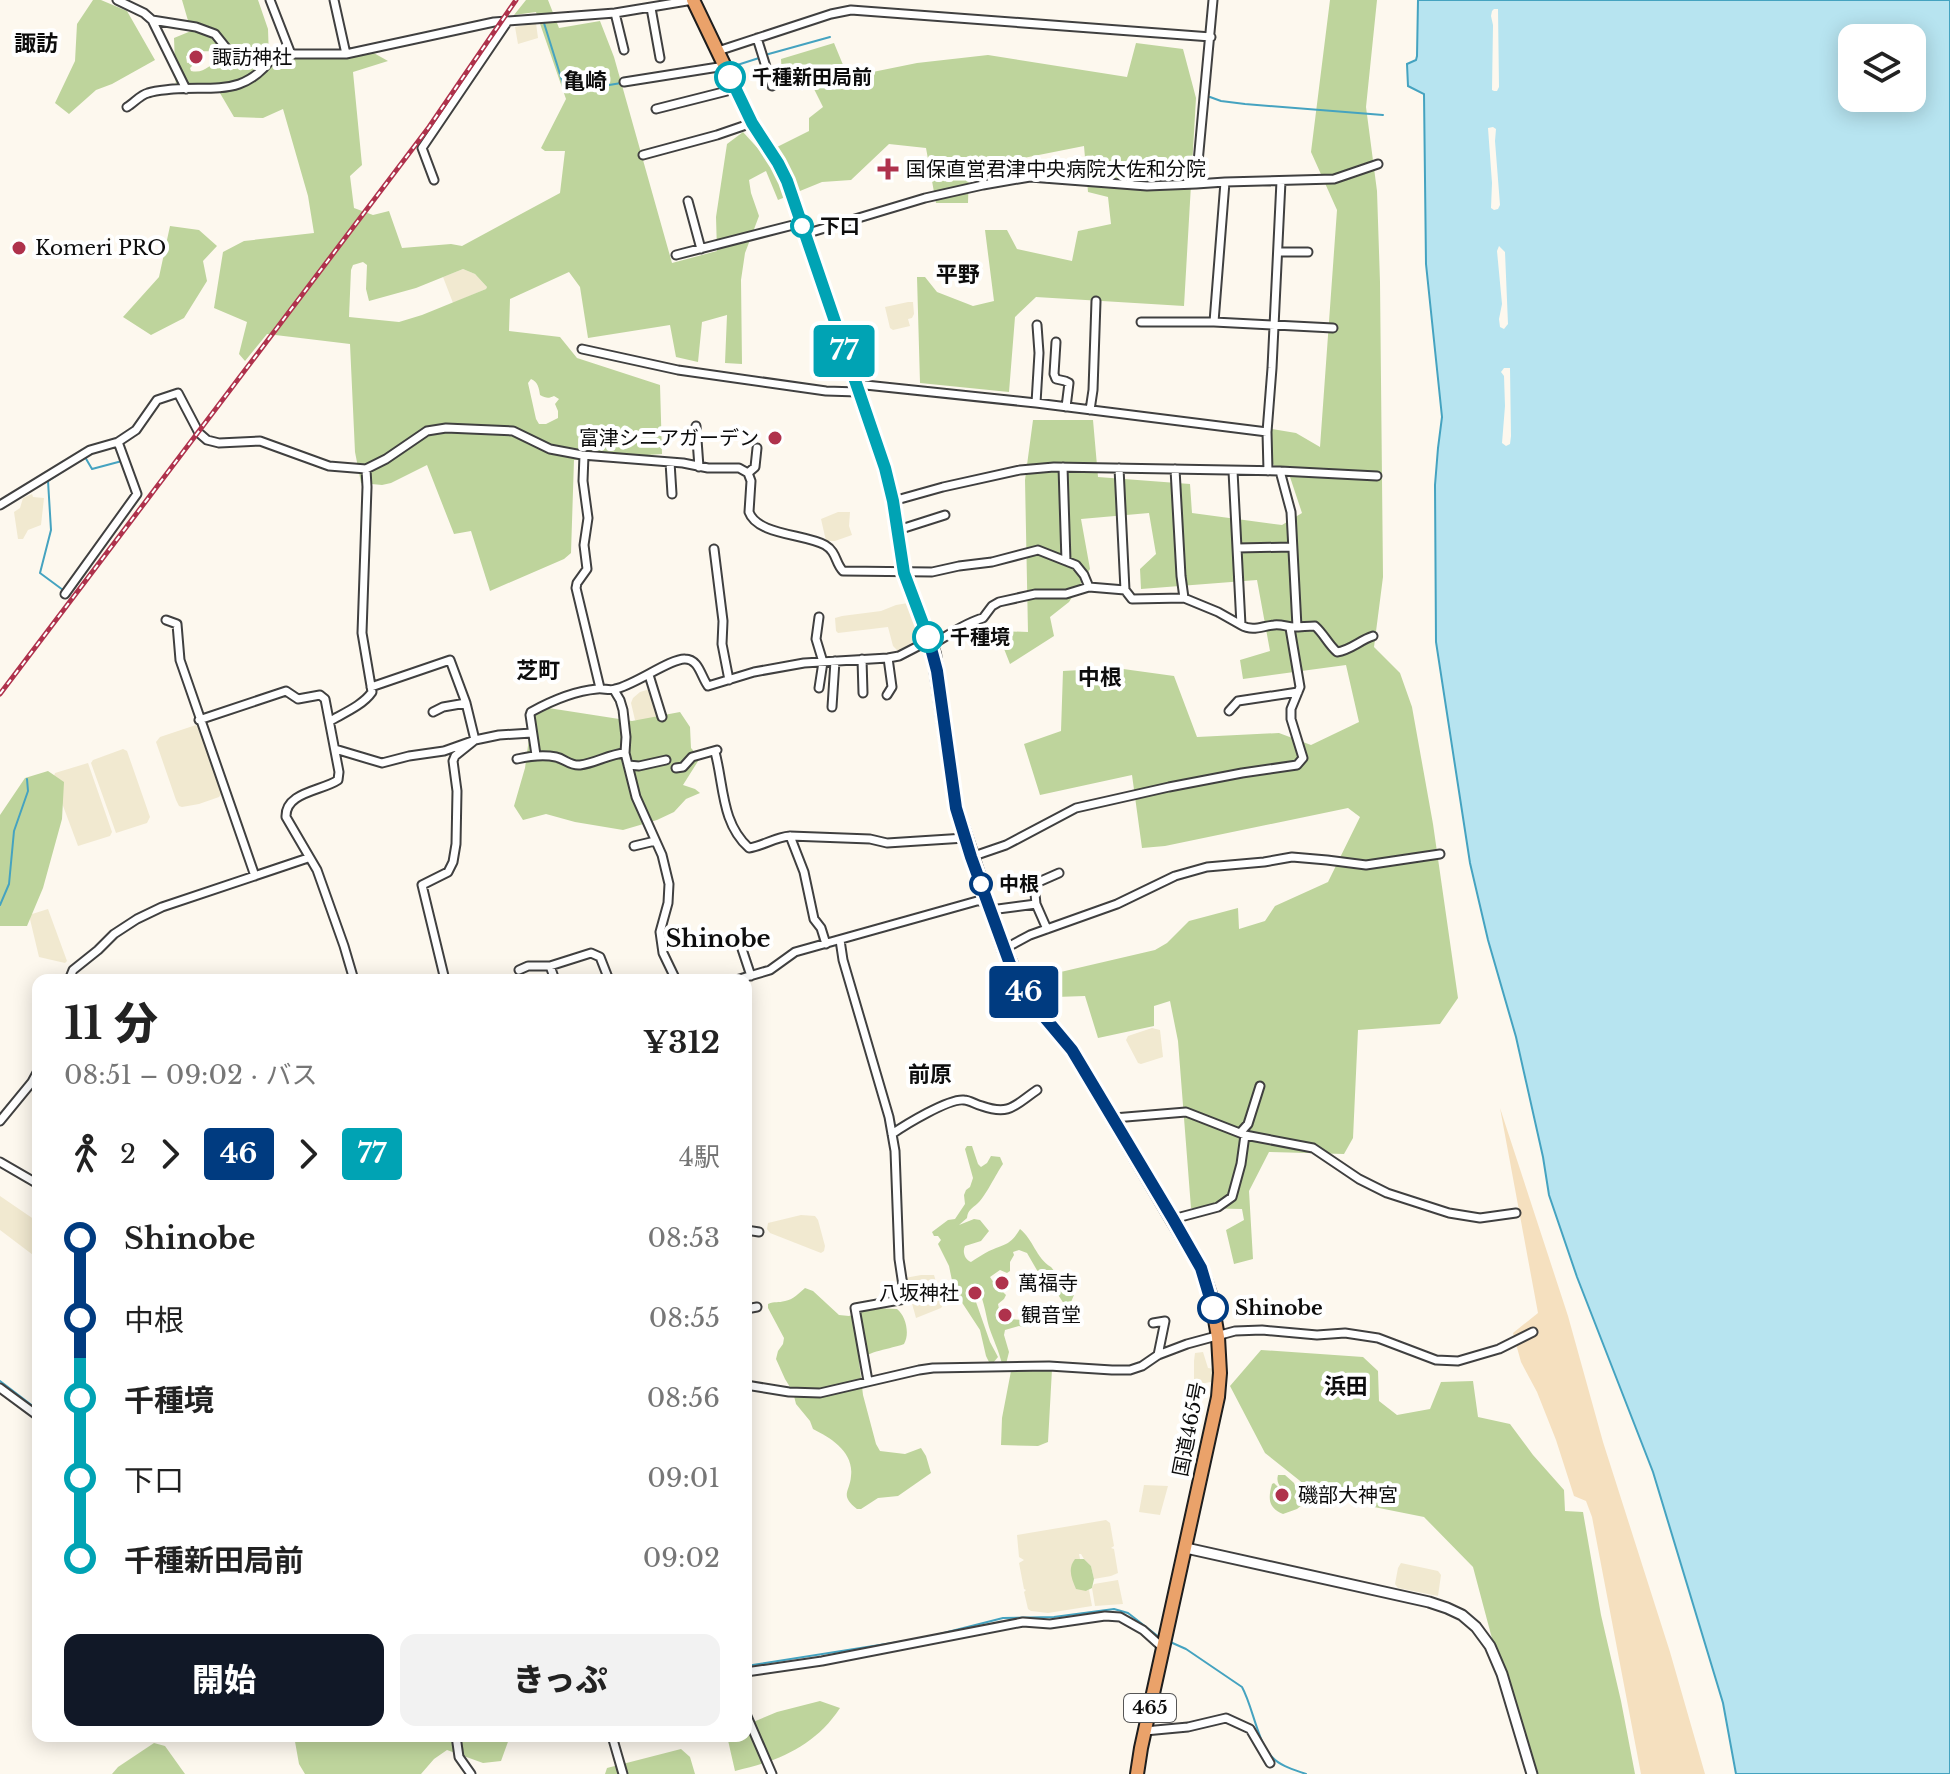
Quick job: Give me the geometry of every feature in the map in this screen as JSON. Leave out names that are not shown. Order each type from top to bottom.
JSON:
[{"type":"highway","name":"国道465号","points":[[693,0],[752,123],[787,181],[885,468],[904,573],[930,643],[938,677],[956,808],[1004,949],[1025,994],[1072,1050],[1114,1118],[1201,1268],[1211,1297],[1218,1337],[1218,1397],[1137,1774]]},
{"type":"street","points":[[117,0],[152,20],[186,89]]},
{"type":"street","points":[[270,0],[291,54]]},
{"type":"street","points":[[334,0],[346,54]]},
{"type":"street","points":[[152,20],[196,27],[215,34],[231,54],[346,54],[467,26],[615,13],[693,0]]},
{"type":"street","points":[[1196,184],[1213,0]]},
{"type":"street","points":[[651,8],[660,58]]},
{"type":"street","points":[[718,51],[851,10],[1211,37]]},
{"type":"street","points":[[615,13],[624,50]]},
{"type":"street","points":[[434,180],[422,148],[508,21]]},
{"type":"street","points":[[757,38],[772,86]]},
{"type":"street","points":[[127,107],[146,93],[239,86],[262,69],[275,54]]},
{"type":"street","points":[[624,82],[725,66]]},
{"type":"street","points":[[656,109],[735,89]]},
{"type":"street","points":[[643,155],[752,123]]},
{"type":"street","points":[[676,255],[1030,177],[1147,186],[1281,181],[1334,179],[1378,164]]},
{"type":"street","points":[[1268,471],[1267,432],[1281,181]]},
{"type":"street","points":[[1214,322],[1225,182]]},
{"type":"street","points":[[688,201],[701,249]]},
{"type":"street","points":[[1278,252],[1308,252]]},
{"type":"street","points":[[1090,410],[1096,301]]},
{"type":"street","points":[[1141,322],[1333,328]]},
{"type":"street","points":[[1036,403],[1037,325]]},
{"type":"street","points":[[1056,342],[1054,374],[1056,379],[1069,383],[1066,407]]},
{"type":"street","points":[[582,349],[692,372],[826,391],[857,388],[1036,403],[1267,432]]},
{"type":"street","points":[[0,505],[90,450],[118,442],[136,430],[157,400],[178,393],[199,433],[207,440],[219,443],[260,441],[329,466],[366,469],[427,431],[446,428],[513,431],[550,449],[584,455],[739,468],[748,473],[751,481],[749,512],[754,521],[828,547],[834,552],[837,565],[843,571],[932,572],[992,562],[1038,550],[1076,565],[1089,587]]},
{"type":"street","points":[[696,426],[699,467]]},
{"type":"street","points":[[65,594],[137,494],[118,442]]},
{"type":"street","points":[[748,473],[755,467],[757,448]]},
{"type":"street","points":[[584,455],[583,481],[588,518],[584,553],[587,569],[576,588],[600,688]]},
{"type":"street","points":[[670,462],[672,494]]},
{"type":"street","points":[[893,501],[1020,470],[1063,467],[1377,476]]},
{"type":"street","points":[[1063,467],[1066,561]]},
{"type":"street","points":[[1119,468],[1125,590],[1132,599],[1184,598],[1246,628],[1315,626],[1337,652],[1373,636]]},
{"type":"street","points":[[330,721],[371,695],[362,633],[366,469]]},
{"type":"street","points":[[1175,469],[1184,598]]},
{"type":"street","points":[[1233,471],[1241,625]]},
{"type":"street","points":[[971,857],[1006,845],[1076,808],[1169,787],[1297,765],[1303,758],[1291,719],[1291,709],[1300,687],[1294,627],[1291,512],[1280,471]]},
{"type":"street","points":[[898,530],[945,515]]},
{"type":"street","points":[[1237,548],[1292,547]]},
{"type":"street","points":[[714,549],[723,621],[722,644],[729,680]]},
{"type":"street","points":[[536,755],[530,715],[535,709],[576,692],[600,688],[614,690],[680,659],[688,658],[698,666],[708,686],[754,672],[804,663],[899,656],[983,618],[999,602],[1035,594],[1066,594],[1089,587],[1125,590]]},
{"type":"street","points":[[819,617],[816,639],[823,662],[819,688]]},
{"type":"street","points":[[166,620],[177,624],[180,660],[255,876]]},
{"type":"street","points":[[887,695],[892,687],[888,658]]},
{"type":"street","points":[[862,659],[863,693]]},
{"type":"street","points":[[371,687],[450,660],[466,703],[475,740]]},
{"type":"street","points":[[832,707],[835,661]]},
{"type":"street","points":[[649,675],[662,717]]},
{"type":"street","points":[[614,690],[623,710],[625,753],[638,804],[662,855],[669,884],[668,903],[660,932],[661,947],[673,974]]},
{"type":"street","points":[[199,720],[286,691],[298,699],[320,695],[325,699],[338,780],[288,804],[285,810],[286,817],[317,870],[352,974]]},
{"type":"street","points":[[1229,711],[1238,701],[1298,692]]},
{"type":"street","points":[[433,712],[466,703]]},
{"type":"street","points":[[335,749],[382,763],[444,751],[499,735],[532,733]]},
{"type":"street","points":[[444,974],[422,885],[448,872],[453,862],[457,791],[453,761],[475,740]]},
{"type":"street","points":[[676,768],[683,767],[692,757],[716,750],[725,807],[737,836],[749,848],[790,836],[870,839],[887,843],[965,838]]},
{"type":"street","points":[[517,759],[536,755],[555,756],[569,764],[581,765],[625,753]]},
{"type":"street","points":[[628,765],[639,766],[666,760]]},
{"type":"street","points":[[790,836],[804,872],[814,919],[821,928],[826,944]]},
{"type":"street","points":[[634,846],[655,841]]},
{"type":"street","points":[[1004,949],[1030,935],[1117,904],[1175,876],[1207,867],[1292,857],[1366,865],[1440,854]]},
{"type":"street","points":[[71,974],[114,934],[137,919],[162,907],[308,858]]},
{"type":"street","points":[[1047,929],[1036,904],[1035,882],[1059,873]]},
{"type":"street","points":[[752,976],[770,970],[795,952],[977,901],[987,901]]},
{"type":"street","points":[[998,909],[1036,904]]},
{"type":"street","points":[[840,940],[843,960],[889,1117],[895,1151],[899,1259],[905,1299],[855,1308],[868,1381]]},
{"type":"street","points":[[740,943],[750,974]]},
{"type":"street","points":[[519,970],[528,966],[550,966],[591,953],[602,960],[607,974]]},
{"type":"street","points":[[63,966],[73,970]]},
{"type":"street","points":[[550,966],[553,974]]},
{"type":"street","points":[[0,1121],[32,1082]]},
{"type":"street","points":[[1173,1219],[1218,1207],[1232,1197],[1241,1164],[1242,1134],[1260,1086]]},
{"type":"street","points":[[892,1134],[910,1121],[963,1099],[995,1111],[1006,1111],[1037,1090]]},
{"type":"street","points":[[1114,1118],[1186,1112],[1242,1134],[1313,1148],[1359,1179],[1387,1193],[1449,1213],[1480,1218],[1516,1213]]},
{"type":"street","points":[[0,1162],[32,1181]]},
{"type":"street","points":[[752,1231],[759,1232]]},
{"type":"street","points":[[752,1308],[757,1307]]},
{"type":"street","points":[[1153,1323],[1165,1321],[1158,1355]]},
{"type":"street","points":[[752,1386],[820,1393],[919,1370],[954,1367],[1066,1366],[1130,1370],[1187,1344],[1235,1331],[1262,1330],[1317,1335],[1345,1333],[1378,1338],[1436,1360],[1458,1361],[1499,1349],[1533,1332]]},
{"type":"street","points":[[0,1388],[32,1412]]},
{"type":"street","points":[[1186,1548],[1429,1602],[1462,1615],[1490,1646],[1502,1674],[1532,1774]]},
{"type":"street","points":[[752,1671],[822,1661],[1023,1622],[1050,1624],[1105,1616],[1120,1617],[1164,1643]]},
{"type":"street","points":[[1145,1731],[1188,1727],[1226,1718],[1250,1729],[1270,1763]]},
{"type":"street","points":[[752,1728],[772,1774]]},
{"type":"street","points":[[457,1742],[459,1757],[471,1774]]},
{"type":"street","points":[[614,1742],[623,1774]]},
{"type":"shaded area","points":[[536,23],[538,38],[518,44],[515,27]]},
{"type":"shaded area","points":[[463,269],[475,274],[487,287],[453,303],[443,277]]},
{"type":"shaded area","points":[[913,302],[914,314],[908,319],[910,326],[893,330],[885,307]]},
{"type":"shaded area","points":[[32,494],[33,497],[44,498],[41,525],[28,530],[23,539],[18,539],[14,512],[20,508],[23,498]]},
{"type":"shaded area","points":[[838,512],[850,512],[852,535],[826,541],[821,519]]},
{"type":"shaded area","points":[[908,603],[921,637],[898,651],[893,646],[888,627],[836,631],[835,618],[881,611]]},
{"type":"shaded area","points":[[650,689],[659,715],[640,722],[635,720],[631,703],[640,692]]},
{"type":"shaded area","points":[[196,725],[221,794],[199,804],[182,807],[176,800],[156,742],[160,737]]},
{"type":"shaded area","points":[[123,749],[127,751],[150,817],[147,823],[116,833],[91,763]]},
{"type":"shaded area","points":[[88,763],[112,832],[110,836],[78,846],[53,779],[55,773]]},
{"type":"shaded area","points":[[48,909],[67,961],[65,963],[39,957],[29,915]]},
{"type":"shaded area","points":[[1152,1028],[1160,1030],[1163,1057],[1138,1063],[1126,1040],[1128,1036]]},
{"type":"shaded area","points":[[0,1196],[32,1218],[32,1254],[0,1230]]},
{"type":"shaded area","points":[[801,1215],[815,1216],[818,1220],[825,1246],[821,1253],[770,1233],[767,1229],[768,1223]]},
{"type":"shaded area","points":[[934,1275],[943,1305],[916,1318],[905,1278]]},
{"type":"shaded area","points":[[1203,1352],[1208,1368],[1215,1369],[1216,1381],[1200,1384],[1194,1381],[1194,1361],[1195,1353]]},
{"type":"shaded area","points":[[1144,1485],[1168,1486],[1160,1515],[1139,1512]]},
{"type":"shaded area","points":[[1106,1520],[1110,1523],[1114,1546],[1111,1548],[1114,1549],[1118,1573],[1094,1579],[1091,1566],[1081,1554],[1080,1559],[1075,1559],[1086,1591],[1089,1590],[1092,1606],[1048,1613],[1028,1609],[1019,1563],[1024,1560],[1019,1557],[1017,1535]]},
{"type":"shaded area","points":[[1401,1563],[1438,1571],[1441,1575],[1438,1596],[1398,1588],[1395,1584]]},
{"type":"shaded area","points":[[1118,1580],[1123,1604],[1095,1606],[1094,1584]]},
{"type":"green space","points":[[93,0],[101,0],[127,11],[155,60],[96,90],[69,114],[55,103],[75,61],[77,24]]},
{"type":"green space","points":[[182,0],[258,0],[268,29],[269,58],[372,52],[388,61],[353,72],[362,165],[350,176],[354,208],[373,215],[389,211],[402,248],[462,246],[560,193],[565,151],[545,151],[541,148],[566,99],[536,12],[514,15],[526,0],[548,0],[559,28],[600,21],[614,57],[672,263],[717,251],[716,217],[727,144],[743,132],[763,154],[809,131],[809,118],[823,107],[808,77],[782,78],[781,59],[834,43],[848,77],[917,63],[988,55],[1127,77],[1136,43],[1183,49],[1196,98],[1184,306],[1036,297],[1015,317],[1009,392],[920,383],[917,277],[925,277],[937,292],[973,306],[994,301],[985,230],[1007,230],[1017,249],[1072,261],[1078,231],[1111,224],[1108,197],[1088,192],[1084,146],[1003,162],[997,170],[969,169],[968,203],[936,203],[926,148],[889,144],[851,180],[822,182],[778,200],[766,171],[749,180],[759,216],[745,253],[741,280],[742,364],[725,363],[727,315],[702,322],[698,362],[676,357],[670,325],[588,338],[580,287],[569,272],[510,299],[509,331],[560,337],[577,358],[660,385],[662,454],[574,460],[571,553],[564,559],[490,591],[471,531],[454,534],[427,465],[391,483],[361,483],[355,452],[350,344],[267,334],[245,361],[239,354],[247,322],[214,308],[223,252],[244,241],[314,233],[308,196],[283,109],[263,118],[234,117],[217,88],[176,92],[174,38],[191,31]],"holes":[[[222,45],[233,53],[254,56],[221,60],[203,70],[191,71],[193,65],[187,63],[186,56],[196,52],[220,52]],[[363,262],[367,265],[369,301],[416,288],[463,269],[475,274],[487,287],[399,322],[349,317],[353,265]],[[531,379],[535,382],[540,395],[559,399],[555,404],[558,418],[539,424],[528,383]]]},
{"type":"green space","points":[[1330,0],[1377,0],[1366,107],[1377,191],[1380,282],[1383,577],[1374,647],[1400,673],[1412,707],[1433,824],[1458,998],[1440,1024],[1358,1030],[1353,1138],[1344,1154],[1269,1152],[1249,1191],[1253,1259],[1234,1264],[1226,1230],[1244,1220],[1242,1209],[1191,1208],[1178,1041],[1170,1001],[1154,1006],[1154,1026],[1098,1038],[1085,996],[1056,997],[1052,974],[1155,950],[1167,943],[1189,921],[1238,908],[1239,929],[1265,921],[1275,906],[1328,882],[1360,817],[1348,808],[1165,846],[1142,848],[1132,775],[1040,795],[1024,744],[1061,731],[1063,671],[1116,668],[1174,676],[1197,737],[1279,733],[1311,745],[1359,722],[1346,665],[1243,679],[1240,660],[1270,651],[1257,580],[1141,589],[1140,569],[1156,554],[1149,513],[1081,519],[1090,569],[1069,602],[1050,617],[1054,636],[1010,664],[997,631],[1028,632],[1025,480],[1033,420],[1093,420],[1098,477],[1190,484],[1192,513],[1282,525],[1302,513],[1287,468],[1276,468],[1271,460],[1269,444],[1272,429],[1296,433],[1320,447],[1337,210],[1311,152]]},
{"type":"green space","points":[[170,226],[199,230],[217,246],[203,261],[207,281],[184,318],[151,335],[123,317],[159,277]]},
{"type":"green space","points":[[542,707],[632,721],[680,712],[690,727],[691,748],[700,758],[683,785],[700,793],[686,799],[674,812],[623,830],[546,814],[523,820],[514,806],[525,768],[532,716]]},
{"type":"green space","points":[[48,771],[64,782],[62,819],[43,888],[27,926],[0,926],[0,815],[25,778]]},
{"type":"green space","points":[[972,1146],[981,1167],[991,1156],[1000,1157],[1003,1164],[984,1196],[959,1225],[980,1220],[989,1231],[981,1241],[965,1246],[966,1258],[971,1262],[1006,1244],[1020,1229],[1074,1295],[1071,1302],[1064,1304],[1027,1253],[1019,1250],[1013,1252],[1010,1271],[1000,1270],[990,1277],[1000,1292],[1006,1295],[998,1304],[1001,1319],[1005,1322],[1022,1320],[1024,1324],[1023,1327],[1005,1330],[1009,1352],[1006,1364],[1002,1364],[975,1285],[971,1286],[973,1291],[970,1292],[998,1357],[993,1363],[989,1362],[980,1330],[955,1295],[949,1266],[938,1244],[941,1240],[932,1232],[948,1220],[955,1219],[965,1204],[964,1195],[973,1178],[965,1149]]},
{"type":"green space","points":[[805,1288],[813,1291],[839,1315],[849,1316],[874,1308],[897,1309],[906,1325],[904,1344],[873,1353],[859,1361],[863,1395],[880,1451],[905,1454],[921,1448],[931,1473],[898,1496],[878,1498],[861,1509],[857,1509],[847,1497],[851,1476],[849,1460],[834,1441],[813,1429],[796,1404],[776,1359],[784,1338],[768,1304],[791,1299]]},
{"type":"green space","points":[[1261,1350],[1363,1357],[1378,1371],[1379,1401],[1397,1415],[1430,1409],[1441,1382],[1473,1381],[1478,1417],[1510,1424],[1564,1490],[1565,1511],[1583,1512],[1635,1774],[1528,1774],[1473,1567],[1424,1517],[1319,1496],[1265,1453],[1230,1386]]},
{"type":"green space","points":[[1052,1369],[1048,1442],[1038,1446],[1001,1445],[1002,1418],[1011,1371]]},
{"type":"green space","points":[[1278,1475],[1285,1475],[1294,1483],[1302,1505],[1283,1514],[1274,1509],[1270,1498],[1274,1483],[1280,1498],[1287,1496],[1279,1484]]},
{"type":"green space","points":[[1075,1559],[1084,1559],[1091,1566],[1094,1579],[1092,1588],[1086,1591],[1076,1589],[1073,1582],[1071,1570]]},
{"type":"green space","points":[[820,1701],[840,1708],[819,1732],[795,1750],[735,1771],[728,1742],[752,1742],[752,1722],[777,1712]]},
{"type":"green space","points":[[295,1742],[508,1742],[501,1761],[483,1763],[447,1750],[421,1774],[305,1774],[299,1764]]},
{"type":"green space","points":[[154,1743],[165,1746],[185,1774],[112,1774],[118,1767]]},
{"type":"green space","points":[[681,1749],[690,1757],[695,1774],[605,1774],[607,1768]]},
{"type":"sand","points":[[1500,1108],[1568,1316],[1603,1442],[1705,1774],[1641,1774],[1592,1517],[1586,1501],[1574,1496],[1556,1440],[1521,1362],[1513,1333],[1538,1313]]},
{"type":"water","points":[[1418,0],[1950,0],[1950,1774],[1736,1774],[1723,1703],[1653,1472],[1577,1277],[1549,1195],[1516,1037],[1470,863],[1436,642],[1435,485],[1442,417],[1426,264],[1424,94],[1408,86],[1407,64],[1416,60]]},
{"type":"pier","points":[[1494,9],[1498,9],[1497,91],[1492,90],[1491,16]]},
{"type":"pier","points":[[1488,128],[1496,129],[1500,205],[1494,210],[1491,208]]},
{"type":"pier","points":[[1499,246],[1505,252],[1508,324],[1504,329],[1500,327],[1499,319],[1502,304]]},
{"type":"pier","points":[[1504,368],[1510,368],[1511,436],[1510,444],[1506,446],[1502,443],[1505,406],[1504,376],[1501,372]]},
{"type":"waterway","points":[[544,23],[568,92],[621,83]]},
{"type":"waterway","points":[[765,55],[830,37]]},
{"type":"waterway","points":[[731,67],[759,58]]},
{"type":"waterway","points":[[1210,97],[1245,104],[1383,115]]},
{"type":"waterway","points":[[63,590],[40,573],[51,530],[48,481],[85,457],[92,469],[122,461]]},
{"type":"waterway","points":[[126,474],[133,495]]},
{"type":"waterway","points":[[0,905],[9,884],[14,831],[28,791],[27,779]]},
{"type":"waterway","points":[[0,1381],[32,1405]]},
{"type":"waterway","points":[[752,1665],[924,1638],[1003,1618],[1054,1617],[1114,1609],[1128,1613],[1159,1637]]},
{"type":"waterway","points":[[1168,1641],[1186,1649],[1242,1687],[1259,1733],[1272,1757],[1306,1774]]},
{"type":"railway","points":[[0,694],[429,127],[516,0]]},
{"type":"bus line","name":"77","points":[[730,77],[752,123],[787,181],[885,468],[904,573],[928,637]]},
{"type":"bus line","name":"46","points":[[928,637],[937,671],[956,808],[1010,964],[1025,994],[1072,1050],[1114,1118],[1201,1268],[1213,1308]]},
{"type":"place","name":"諏訪神社","points":[[196,57]]},
{"type":"place","name":"千種新田局前","points":[[730,77]]},
{"type":"place","name":"国保直営君津中央病院大佐和分院","points":[[888,169]]},
{"type":"place","name":"下口","points":[[802,226]]},
{"type":"place","name":"Komeri PRO","points":[[19,248]]},
{"type":"place","name":"富津シニアガーデン","points":[[775,438]]},
{"type":"place","name":"千種境","points":[[928,637]]},
{"type":"place","name":"中根","points":[[981,884]]},
{"type":"place","name":"萬福寺","points":[[1002,1283]]},
{"type":"place","name":"八坂神社","points":[[975,1293]]},
{"type":"place","name":"Shinobe","points":[[1213,1308]]},
{"type":"place","name":"観音堂","points":[[1005,1315]]},
{"type":"place","name":"磯部大神宮","points":[[1282,1495]]},
{"type":"district","name":"諏訪","points":[[36,43]]},
{"type":"district","name":"亀崎","points":[[585,81]]},
{"type":"district","name":"平野","points":[[958,274]]},
{"type":"district","name":"芝町","points":[[538,670]]},
{"type":"district","name":"中根","points":[[1100,677]]},
{"type":"district","name":"Shinobe","points":[[718,938]]},
{"type":"district","name":"前原","points":[[930,1074]]},
{"type":"district","name":"浜田","points":[[1346,1386]]}]
